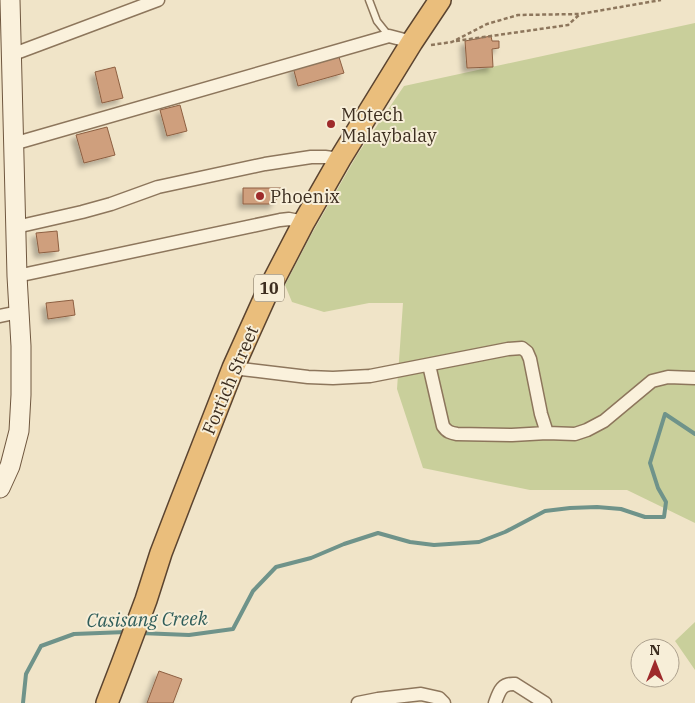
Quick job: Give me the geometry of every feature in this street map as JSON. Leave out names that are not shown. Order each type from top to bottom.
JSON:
[{"type":"highway","name":"Fortich Street","points":[[107,703],[146,600],[161,553],[233,368],[265,297],[304,222],[340,159],[440,0]]},
{"type":"main road","points":[[0,488],[10,466],[19,431],[21,395],[10,0]]},
{"type":"street","points":[[11,54],[158,0]]},
{"type":"street","points":[[13,144],[389,36],[412,42]]},
{"type":"street","points":[[16,227],[111,204],[158,187],[265,164],[311,157],[340,159]]},
{"type":"street","points":[[17,276],[280,220],[289,219],[304,222]]},
{"type":"street","points":[[0,316],[19,312]]},
{"type":"street","points":[[233,368],[308,377],[370,376],[522,348],[527,352],[530,359],[541,414],[547,433]]},
{"type":"street","points":[[428,365],[443,426],[446,430],[457,434],[575,434],[604,421],[652,381],[668,377],[695,378]]},
{"type":"street","points":[[495,703],[502,687],[507,684],[515,684],[545,703]]},
{"type":"street","points":[[358,703],[421,694],[439,698],[444,703]]},
{"type":"lane","points":[[369,0],[377,21],[389,36]]},
{"type":"path","points":[[452,42],[487,24],[518,16],[580,14],[661,0]]},
{"type":"path","points":[[412,42],[429,45],[568,25],[580,14]]},
{"type":"green space","points":[[695,23],[695,523],[627,490],[530,490],[423,468],[397,389],[403,303],[369,303],[324,312],[292,302],[285,285],[357,155],[404,86]]},
{"type":"green space","points":[[695,622],[695,670],[680,648],[680,638],[678,638]]},
{"type":"building","points":[[491,36],[492,41],[499,41],[499,48],[492,49],[493,67],[467,68],[465,41]]},
{"type":"building","points":[[338,54],[344,73],[298,86],[293,67]]},
{"type":"building","points":[[115,67],[123,98],[102,103],[95,72]]},
{"type":"building","points":[[180,105],[187,131],[167,136],[160,110]]},
{"type":"building","points":[[107,127],[115,155],[84,163],[76,135]]},
{"type":"building","name":"Phoenix","points":[[243,188],[281,188],[274,204],[243,204]]},
{"type":"building","points":[[57,231],[59,251],[39,253],[36,233]]},
{"type":"building","points":[[73,300],[75,315],[48,319],[46,303]]},
{"type":"building","points":[[159,671],[182,679],[173,703],[147,703]]},
{"type":"waterway","name":"Casisang Creek","points":[[140,633],[189,635],[233,629],[253,591],[276,567],[311,558],[344,544],[378,533],[410,542],[434,545],[479,542],[505,532],[545,511],[597,507],[621,509],[645,517],[664,517],[666,502],[658,488],[650,463],[665,414],[695,434]]},
{"type":"waterway","name":"Casisang Creek","points":[[23,703],[26,674],[41,646],[74,634],[126,632]]},
{"type":"place","name":"Motech Malaybalay","points":[[331,124]]},
{"type":"place","name":"Phoenix","points":[[260,196]]}]
